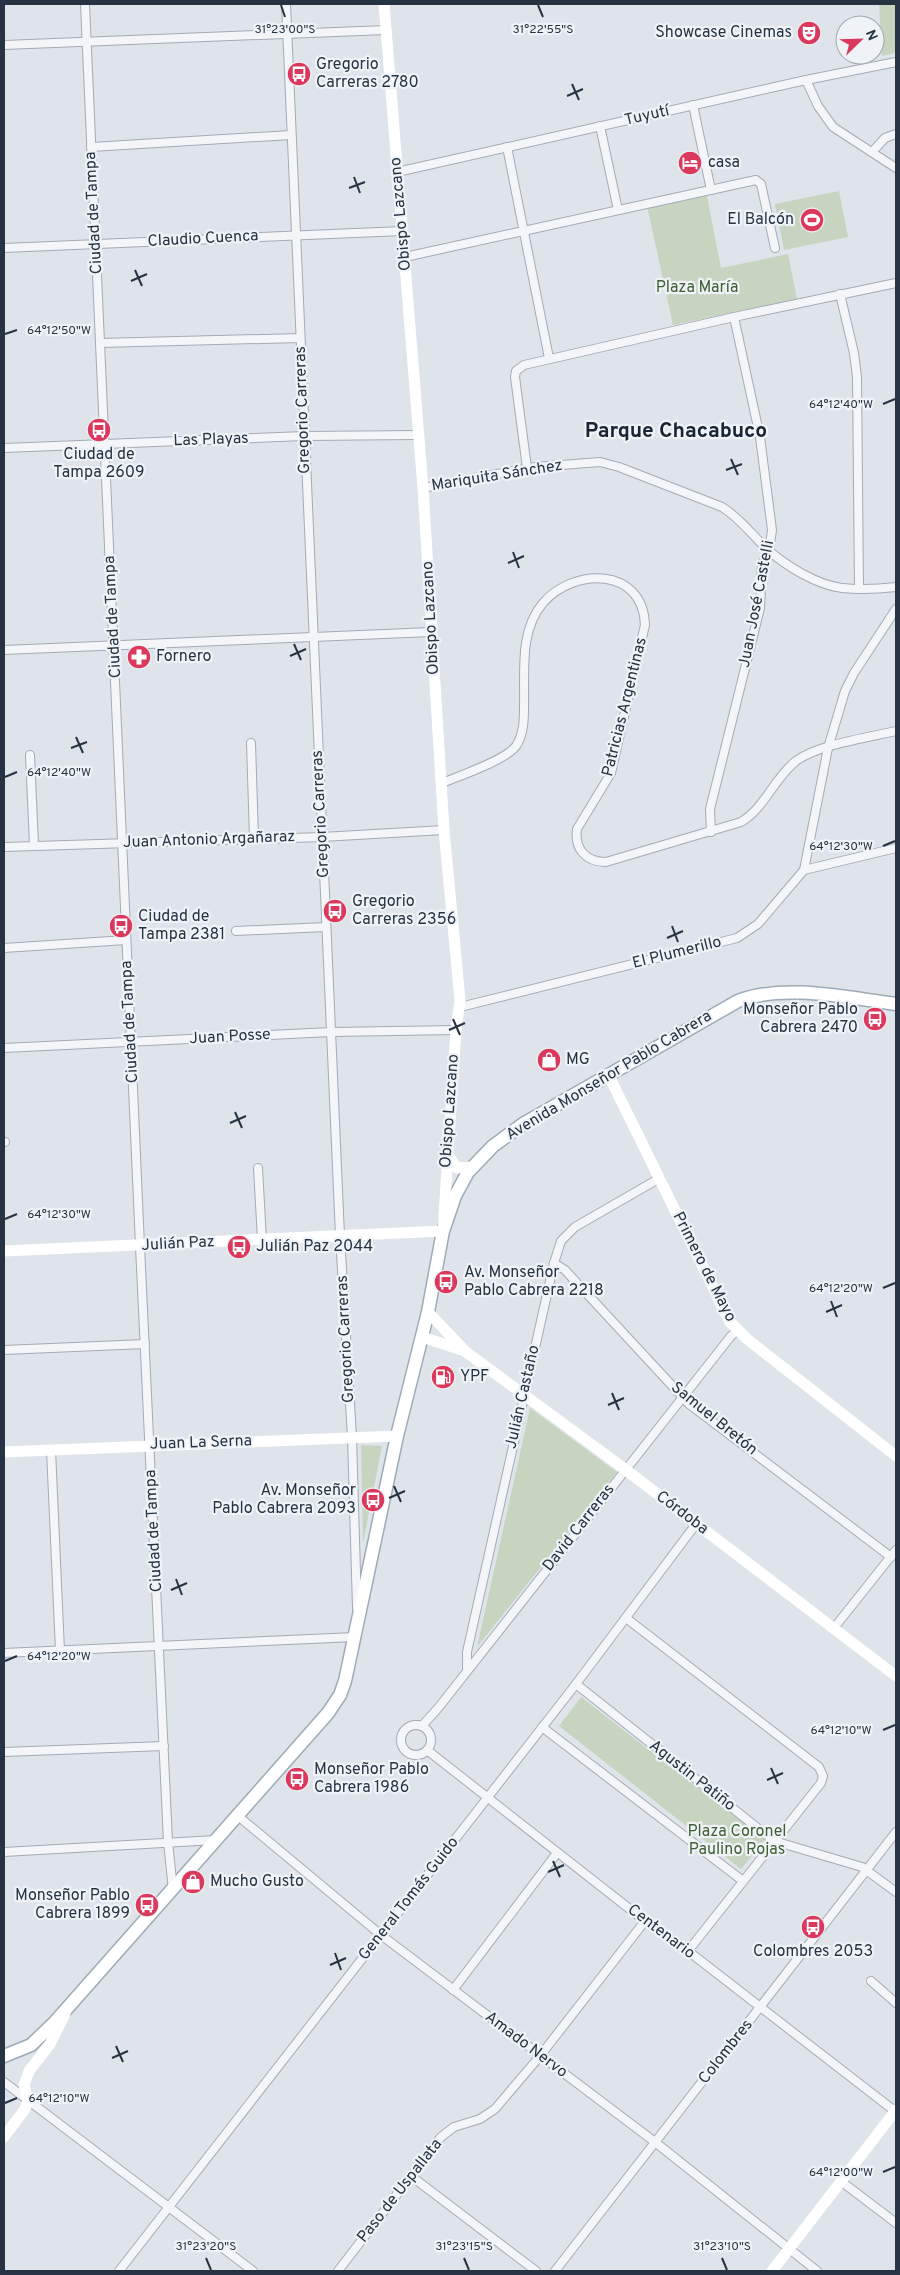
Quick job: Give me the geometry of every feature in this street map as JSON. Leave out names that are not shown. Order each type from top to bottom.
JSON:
[{"type":"main road","name":"Obispo Lazcano","points":[[384,4],[423,488],[444,830],[460,1007],[456,1030],[443,1231]]},
{"type":"main road","name":"Avenida Monseñor Pablo Cabrera","points":[[4,2056],[31,2045],[72,2002],[217,1840],[334,1704],[345,1682],[398,1436],[428,1312],[443,1231],[461,1182],[473,1167],[515,1129],[738,1001],[757,995],[799,993],[896,1004]]},
{"type":"main road","name":"Primero de Mayo","points":[[608,1074],[727,1316],[737,1331],[896,1456]]},
{"type":"main road","points":[[447,1154],[457,1168],[473,1167]]},
{"type":"main road","name":"Julián Paz","points":[[4,1251],[443,1231]]},
{"type":"main road","name":"Córdoba","points":[[428,1312],[466,1352],[524,1393],[896,1676]]},
{"type":"main road","name":"Córdoba","points":[[422,1337],[466,1352]]},
{"type":"main road","name":"Juan La Serna","points":[[4,1452],[398,1436]]},
{"type":"main road","points":[[4,2137],[25,2109],[28,2101],[24,2085],[25,2078],[50,2044],[72,2002]]},
{"type":"main road","points":[[772,2271],[896,2111]]},
{"type":"street","name":"Ciudad de Tampa","points":[[86,4],[140,1246],[168,1842],[173,1890]]},
{"type":"street","name":"Gregorio Carreras","points":[[286,4],[340,1236],[352,1437],[356,1631]]},
{"type":"street","points":[[4,46],[386,30]]},
{"type":"street","name":"Tuyutí","points":[[397,172],[806,80],[896,62]]},
{"type":"street","points":[[806,80],[818,106],[833,126],[896,168]]},
{"type":"street","points":[[693,106],[711,190]]},
{"type":"street","points":[[600,126],[618,210]]},
{"type":"street","points":[[872,152],[885,138],[896,134]]},
{"type":"street","points":[[91,147],[291,136]]},
{"type":"street","points":[[507,147],[549,358]]},
{"type":"street","points":[[405,257],[756,180],[761,184],[775,248]]},
{"type":"street","name":"Claudio Cuenca","points":[[4,248],[296,234],[403,231]]},
{"type":"street","points":[[527,468],[516,377],[516,372],[524,365],[734,316],[896,283]]},
{"type":"street","points":[[840,294],[857,365],[859,588]]},
{"type":"street","name":"Juan José Castelli","points":[[711,832],[710,809],[760,608],[762,566],[772,530],[756,418],[734,316]]},
{"type":"street","points":[[100,343],[300,338]]},
{"type":"street","name":"Las Playas","points":[[4,448],[304,436],[418,435]]},
{"type":"street","name":"Mariquita Sánchez","points":[[423,488],[527,468],[600,462],[618,467],[722,507],[735,517],[767,550],[800,572],[826,584],[841,588],[896,587]]},
{"type":"street","name":"Patricias Argentinas","points":[[442,783],[504,756],[516,745],[522,734],[524,719],[525,648],[529,632],[538,611],[550,596],[567,585],[588,579],[605,578],[622,584],[638,598],[645,614],[644,634],[611,773],[607,783],[580,822],[576,838],[578,847],[590,860],[606,862],[711,832],[747,818],[796,761],[828,748],[896,731]]},
{"type":"street","points":[[896,609],[849,682],[828,748],[804,870],[896,848]]},
{"type":"street","points":[[4,650],[431,632]]},
{"type":"street","points":[[250,743],[254,838]]},
{"type":"street","points":[[30,755],[34,845]]},
{"type":"street","name":"Juan Antonio Argañaraz","points":[[4,847],[444,830]]},
{"type":"street","name":"El Plumerillo","points":[[460,1007],[737,938],[758,924],[804,870]]},
{"type":"street","points":[[236,931],[326,927]]},
{"type":"street","points":[[4,948],[126,940]]},
{"type":"street","name":"Juan Posse","points":[[4,1048],[331,1032],[456,1030]]},
{"type":"street","points":[[258,1168],[262,1240]]},
{"type":"street","name":"Julián Castaño","points":[[467,1670],[467,1652],[524,1393],[554,1263],[561,1241],[575,1227],[660,1178]]},
{"type":"street","name":"Samuel Bretón","points":[[554,1263],[565,1270],[682,1397],[891,1557]]},
{"type":"street","name":"David Carreras","points":[[422,1726],[730,1336],[737,1331]]},
{"type":"street","points":[[4,1350],[145,1344]]},
{"type":"street","points":[[51,1450],[60,1651]]},
{"type":"street","name":"General Tomás Guido","points":[[119,2271],[576,1684],[696,1524]]},
{"type":"street","points":[[834,1628],[896,1550]]},
{"type":"street","points":[[626,1618],[819,1767],[823,1776],[821,1783],[688,1951]]},
{"type":"street","points":[[4,1653],[160,1646],[356,1631]]},
{"type":"street","name":"Agustin Patiño","points":[[576,1684],[774,1841],[868,1870],[896,1892]]},
{"type":"street","points":[[422,1726],[429,1731],[432,1739],[427,1750],[419,1755],[410,1754],[402,1743],[402,1734],[408,1727],[422,1726]]},
{"type":"street","points":[[542,1727],[743,1881]]},
{"type":"street","points":[[4,1752],[164,1746]]},
{"type":"street","name":"Centenario","points":[[427,1750],[645,1921],[688,1951],[896,2111]]},
{"type":"street","name":"Amado Nervo","points":[[238,1816],[382,1935],[655,2142],[817,2271]]},
{"type":"street","name":"Colombres","points":[[555,2271],[896,1832]]},
{"type":"street","points":[[4,1852],[217,1840]]},
{"type":"street","points":[[453,1990],[557,1852]]},
{"type":"street","name":"Paso de Uspallata","points":[[338,2271],[441,2137],[462,2123],[489,2114],[540,2056],[645,1921]]},
{"type":"street","points":[[871,1981],[896,2003]]},
{"type":"street","points":[[4,2082],[253,2271]]},
{"type":"street","points":[[411,2176],[536,2271]]},
{"type":"street","points":[[842,2182],[896,2223]]},
{"type":"green space","points":[[879,4],[896,4],[896,53],[885,55],[885,15],[880,15]]},
{"type":"green space","name":"Plaza María","points":[[706,191],[721,268],[788,254],[797,299],[673,325],[647,206]]},
{"type":"green space","name":"El Balcón","points":[[839,191],[848,237],[784,250],[775,204]]},
{"type":"green space","points":[[530,1408],[617,1472],[477,1647]]},
{"type":"green space","points":[[361,1445],[382,1446],[363,1543]]},
{"type":"green space","name":"Plaza Coronel Paulino Rojas","points":[[581,1697],[765,1840],[741,1869],[559,1726]]},
{"type":"place","name":"Showcase Cinemas","points":[[809,33]]},
{"type":"place","name":"Gregorio Carreras 2780","points":[[299,74]]},
{"type":"place","name":"casa","points":[[690,163]]},
{"type":"place","name":"El Balcón","points":[[812,220]]},
{"type":"place","name":"Ciudad de Tampa 2609","points":[[99,430]]},
{"type":"place","name":"Fornero","points":[[139,657]]},
{"type":"place","name":"Gregorio Carreras 2356","points":[[335,911]]},
{"type":"place","name":"Ciudad de Tampa 2381","points":[[121,926]]},
{"type":"place","name":"Monseñor Pablo Cabrera 2470","points":[[875,1019]]},
{"type":"place","name":"MG","points":[[549,1060]]},
{"type":"place","name":"Julián Paz 2044","points":[[239,1247]]},
{"type":"place","name":"Av. Monseñor Pablo Cabrera 2218","points":[[446,1282]]},
{"type":"place","name":"YPF","points":[[443,1377]]},
{"type":"place","name":"Av. Monseñor Pablo Cabrera 2093","points":[[373,1500]]},
{"type":"place","name":"Monseñor Pablo Cabrera 1986","points":[[297,1779]]},
{"type":"place","name":"Mucho Gusto","points":[[193,1882]]},
{"type":"place","name":"Monseñor Pablo Cabrera 1899","points":[[147,1905]]},
{"type":"place","name":"Colombres 2053","points":[[813,1927]]},
{"type":"district","name":"Parque Chacabuco","points":[[676,431]]}]
